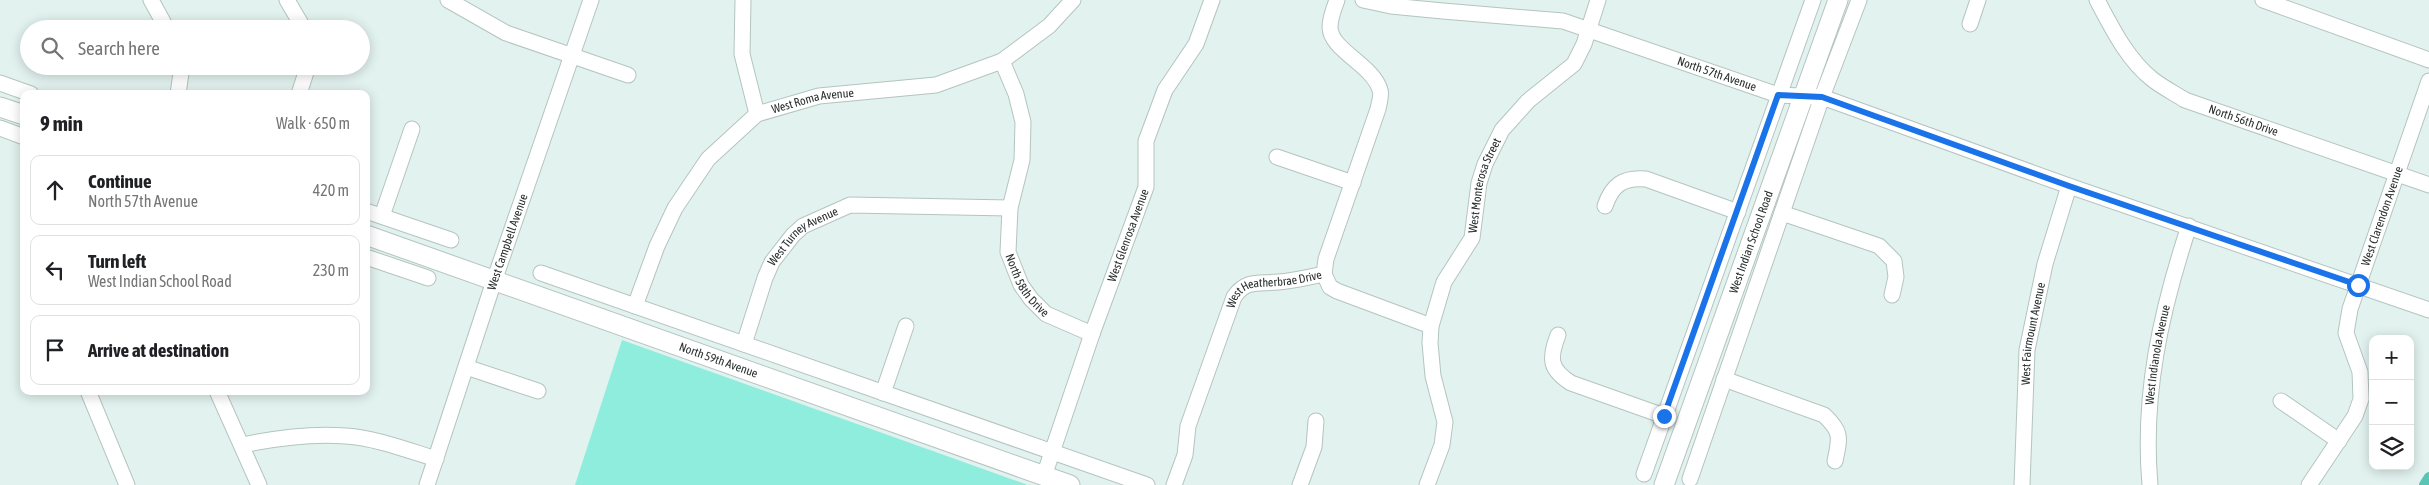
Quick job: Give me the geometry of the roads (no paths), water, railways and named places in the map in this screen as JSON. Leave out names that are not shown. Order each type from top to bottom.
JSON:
[{"type":"main road","name":"West Indian School Road","points":[[1664,485],[1813,97],[1838,0]]},
{"type":"main road","points":[[0,107],[20,114]]},
{"type":"main road","name":"North 59th Avenue","points":[[370,236],[1070,485]]},
{"type":"street","points":[[151,0],[162,20]]},
{"type":"street","points":[[287,0],[299,20]]},
{"type":"street","points":[[448,0],[506,33],[628,75]]},
{"type":"street","name":"West Campbell Avenue","points":[[427,485],[494,281],[591,0]]},
{"type":"street","points":[[743,0],[742,54],[757,114]]},
{"type":"street","name":"West Roma Avenue","points":[[635,306],[657,246],[675,208],[708,159],[757,114],[819,96],[936,85],[1002,62],[1049,26],[1073,0]]},
{"type":"street","name":"West Glenrosa Avenue","points":[[1044,476],[1092,334],[1146,188],[1146,141],[1165,90],[1196,44],[1212,0]]},
{"type":"street","name":"West Heatherbrae Drive","points":[[1174,485],[1185,455],[1188,426],[1234,297],[1239,290],[1255,282],[1277,282],[1324,274],[1326,259],[1378,109],[1381,92],[1374,76],[1338,45],[1331,33],[1332,14],[1338,0]]},
{"type":"street","name":"North 57th Avenue","points":[[1363,0],[1392,6],[1443,11],[1552,18],[1589,29],[1778,95],[1813,97],[2429,310]]},
{"type":"street","name":"West Monterosa Street","points":[[1427,485],[1442,445],[1445,422],[1433,376],[1430,343],[1432,326],[1444,282],[1472,238],[1479,183],[1492,146],[1502,130],[1528,101],[1574,64],[1589,29],[1598,0]]},
{"type":"street","name":"West Indian School Road","points":[[1644,474],[1813,0]]},
{"type":"street","name":"West Indian School Road","points":[[1690,480],[1782,213],[1813,97],[1858,0]]},
{"type":"street","points":[[1970,24],[1978,0]]},
{"type":"street","name":"North 56th Drive","points":[[2097,0],[2125,49],[2137,64],[2152,79],[2185,100],[2429,185]]},
{"type":"street","points":[[2263,0],[2429,60]]},
{"type":"street","name":"North 58th Drive","points":[[1002,62],[1016,94],[1023,122],[1022,160],[1010,208],[1008,252],[1021,285],[1031,299],[1046,314],[1092,334]]},
{"type":"street","points":[[179,90],[181,75]]},
{"type":"street","points":[[300,90],[305,75]]},
{"type":"street","name":"West Clarendon Avenue","points":[[2309,485],[2356,416],[2361,399],[2360,372],[2346,333],[2350,309],[2429,81]]},
{"type":"street","points":[[0,83],[20,90]]},
{"type":"street","points":[[0,128],[20,136]]},
{"type":"street","points":[[382,216],[412,129]]},
{"type":"street","points":[[1277,157],[1353,183]]},
{"type":"street","points":[[1605,206],[1610,191],[1620,183],[1637,178],[1646,179],[1738,212]]},
{"type":"street","name":"West Fairmount Avenue","points":[[2022,485],[2027,350],[2045,264],[2069,186]]},
{"type":"street","name":"West Turney Avenue","points":[[744,344],[772,262],[792,235],[803,226],[850,205],[1010,208]]},
{"type":"street","points":[[370,212],[451,240]]},
{"type":"street","points":[[1782,213],[1880,246],[1894,261],[1896,277],[1892,295]]},
{"type":"street","name":"West Indianola Avenue","points":[[2150,485],[2148,419],[2155,352],[2169,286],[2188,226]]},
{"type":"street","points":[[370,258],[428,278]]},
{"type":"street","name":"North 59th Avenue","points":[[541,273],[1147,485]]},
{"type":"street","points":[[1324,274],[1330,286],[1337,292],[1432,326]]},
{"type":"street","points":[[883,393],[906,326]]},
{"type":"street","points":[[1558,335],[1551,354],[1557,372],[1563,378],[1571,383],[1664,416]]},
{"type":"street","points":[[466,367],[538,391]]},
{"type":"street","points":[[1724,379],[1824,415],[1837,427],[1839,444],[1836,461]]},
{"type":"street","points":[[90,395],[127,485]]},
{"type":"street","points":[[220,395],[259,485]]},
{"type":"street","points":[[2281,401],[2339,441]]},
{"type":"street","points":[[1300,485],[1314,447],[1316,421]]},
{"type":"street","points":[[242,445],[302,436],[347,436],[398,447],[436,459]]},
{"type":"waterway","points":[[2424,485],[2429,477]]}]
